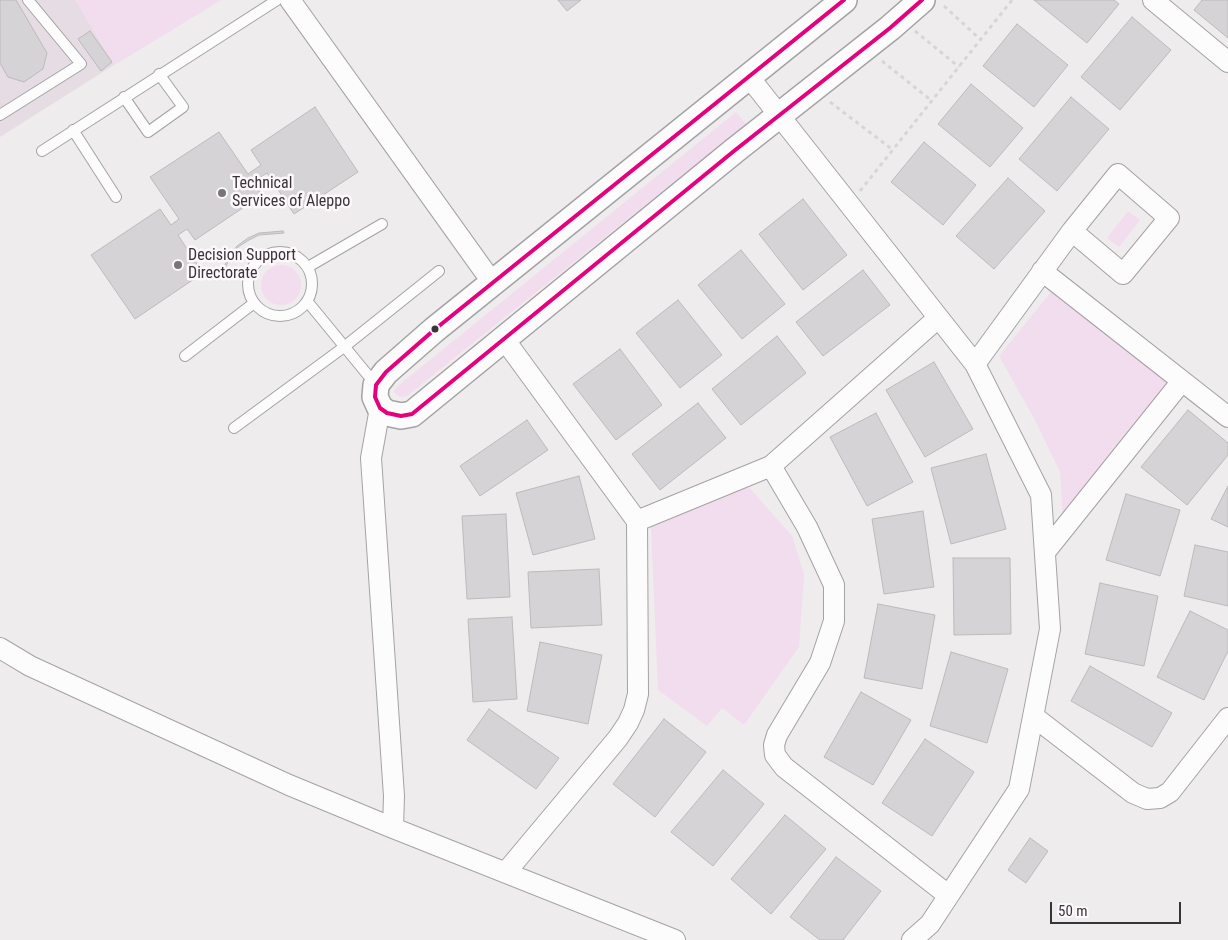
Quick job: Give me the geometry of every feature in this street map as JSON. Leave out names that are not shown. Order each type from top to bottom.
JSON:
[{"type":"street","points":[[290,0],[492,282]]},
{"type":"street","points":[[394,828],[394,796],[371,458],[378,397],[393,366],[492,282],[844,0]]},
{"type":"street","points":[[1153,0],[1228,62]]},
{"type":"street","points":[[378,397],[387,413],[401,416],[412,414],[890,28],[933,3]]},
{"type":"street","points":[[749,77],[975,364],[1041,495],[1050,629],[1019,789],[930,924],[912,940]]},
{"type":"street","points":[[975,364],[1072,231],[1118,174],[1169,218],[1123,274],[1072,231]]},
{"type":"street","points":[[1042,271],[1228,417]]},
{"type":"street","points":[[637,521],[770,466],[938,318]]},
{"type":"street","points":[[504,339],[637,521],[638,694],[634,710],[618,738],[506,872]]},
{"type":"street","points":[[1045,552],[1182,381]]},
{"type":"street","points":[[770,466],[808,527],[834,585],[834,621],[820,663],[777,735],[774,745],[775,755],[784,767],[948,896]]},
{"type":"street","points":[[0,648],[30,666],[289,785],[674,940]]},
{"type":"street","points":[[1033,716],[1133,793],[1148,799],[1160,798],[1170,792],[1228,718]]},
{"type":"lane","points":[[0,115],[81,64],[28,0]]},
{"type":"lane","points":[[42,150],[277,0]]},
{"type":"lane","points":[[124,97],[148,132],[182,107],[159,74]]},
{"type":"lane","points":[[73,130],[116,196]]},
{"type":"lane","points":[[308,268],[382,224]]},
{"type":"lane","points":[[282,251],[292,254],[301,259],[308,268],[312,277],[312,288],[307,301],[294,313],[274,316],[264,312],[254,303],[250,296],[247,285],[253,265],[261,257],[271,252],[282,251]]},
{"type":"lane","points":[[234,428],[344,347],[439,271]]},
{"type":"lane","points":[[307,301],[344,347],[378,397]]},
{"type":"lane","points":[[185,356],[254,303]]},
{"type":"path","points":[[850,205],[1012,0]]},
{"type":"path","points":[[933,3],[981,40]]},
{"type":"path","points":[[914,30],[959,67]]},
{"type":"path","points":[[879,59],[932,101]]},
{"type":"path","points":[[828,101],[893,150]]},
{"type":"shaded area","points":[[0,0],[221,0],[0,137]]},
{"type":"shaded area","points":[[75,0],[221,0],[114,65]]},
{"type":"shaded area","points":[[736,112],[746,124],[407,396],[400,397],[394,392],[404,381]]},
{"type":"shaded area","points":[[1128,211],[1140,220],[1119,247],[1107,238]]},
{"type":"shaded area","points":[[277,265],[285,265],[292,268],[298,274],[301,285],[298,296],[292,302],[285,305],[277,305],[270,302],[264,296],[261,289],[261,281],[264,274],[270,268]]},
{"type":"shaded area","points":[[1059,282],[1171,373],[1167,388],[1063,522],[1060,472],[1036,422],[999,356]]},
{"type":"shaded area","points":[[733,469],[792,536],[804,574],[799,647],[744,725],[722,708],[707,726],[658,690],[651,527]]},
{"type":"building","points":[[0,0],[16,0],[47,53],[43,69],[24,82],[8,77],[0,63]]},
{"type":"building","points":[[558,0],[581,0],[567,11]]},
{"type":"building","points":[[1034,0],[1114,0],[1119,4],[1087,43]]},
{"type":"building","points":[[1202,0],[1228,0],[1228,38],[1194,10]]},
{"type":"building","points":[[1132,17],[1171,50],[1120,110],[1081,77]]},
{"type":"building","points":[[1017,24],[1068,65],[1034,107],[983,66]]},
{"type":"building","points":[[90,31],[112,62],[101,71],[78,39]]},
{"type":"building","points":[[971,84],[1023,128],[990,167],[938,124]]},
{"type":"building","points":[[1071,97],[1109,129],[1057,191],[1019,159]]},
{"type":"building","points":[[315,107],[358,172],[294,214],[267,173],[253,182],[262,195],[195,240],[187,229],[178,235],[203,273],[135,319],[91,255],[160,209],[171,225],[179,219],[150,177],[219,132],[248,174],[261,165],[251,150]]},
{"type":"building","points":[[924,142],[976,185],[943,225],[891,182]]},
{"type":"building","points":[[1008,178],[1045,211],[994,269],[956,236]]},
{"type":"building","points":[[803,199],[847,255],[803,290],[759,234]]},
{"type":"building","points":[[283,231],[284,233],[259,235],[249,240],[238,247],[229,259],[225,269],[223,269],[228,258],[237,246],[248,238],[259,233]]},
{"type":"building","points":[[741,250],[785,304],[742,339],[698,285]]},
{"type":"building","points":[[863,270],[890,305],[823,356],[796,322]]},
{"type":"building","points":[[678,300],[722,355],[680,388],[636,333]]},
{"type":"building","points":[[777,336],[806,373],[741,425],[712,389]]},
{"type":"building","points":[[620,349],[662,405],[616,440],[573,384]]},
{"type":"building","points":[[934,362],[973,429],[925,457],[886,390]]},
{"type":"building","points":[[698,403],[726,438],[660,490],[632,454]]},
{"type":"building","points":[[1188,410],[1228,443],[1228,455],[1187,505],[1141,467]]},
{"type":"building","points":[[876,413],[913,482],[867,506],[830,437]]},
{"type":"building","points":[[527,420],[548,450],[480,496],[460,466]]},
{"type":"building","points":[[986,454],[1006,529],[951,544],[931,468]]},
{"type":"building","points":[[579,476],[595,539],[533,555],[516,493]]},
{"type":"building","points":[[1228,486],[1228,527],[1211,519]]},
{"type":"building","points":[[1126,494],[1180,510],[1160,576],[1106,560]]},
{"type":"building","points":[[923,511],[934,587],[884,594],[872,519]]},
{"type":"building","points":[[506,514],[510,597],[467,599],[462,516]]},
{"type":"building","points":[[1195,545],[1228,552],[1228,606],[1184,596]]},
{"type":"building","points":[[953,558],[1010,558],[1011,634],[954,635]]},
{"type":"building","points":[[599,569],[602,625],[531,628],[528,572]]},
{"type":"building","points":[[1100,583],[1158,596],[1144,666],[1085,654]]},
{"type":"building","points":[[878,604],[935,615],[922,689],[864,678]]},
{"type":"building","points":[[1190,611],[1228,630],[1228,651],[1204,700],[1157,677]]},
{"type":"building","points":[[512,617],[517,699],[473,702],[468,619]]},
{"type":"building","points":[[540,642],[602,655],[588,724],[527,711]]},
{"type":"building","points":[[951,652],[1008,669],[987,743],[930,726]]},
{"type":"building","points":[[1090,666],[1172,713],[1152,747],[1071,701]]},
{"type":"building","points":[[861,692],[911,720],[873,785],[824,757]]},
{"type":"building","points":[[489,709],[559,758],[536,789],[467,740]]},
{"type":"building","points":[[664,719],[706,752],[655,817],[613,784]]},
{"type":"building","points":[[925,739],[974,772],[932,836],[882,803]]},
{"type":"building","points":[[723,770],[764,804],[713,866],[671,832]]},
{"type":"building","points":[[785,815],[826,849],[771,914],[731,879]]},
{"type":"building","points":[[1030,838],[1048,851],[1026,883],[1008,870]]},
{"type":"building","points":[[836,857],[881,891],[843,940],[820,940],[790,917]]},
{"type":"transit line","points":[[844,0],[434,330],[386,372],[376,385],[375,397],[380,408],[387,413],[401,416],[412,414],[734,151],[890,28],[922,0]]},
{"type":"place","name":"Technical Services of Aleppo","points":[[222,193]]},
{"type":"place","name":"Decision Support Directorate","points":[[178,265]]}]
